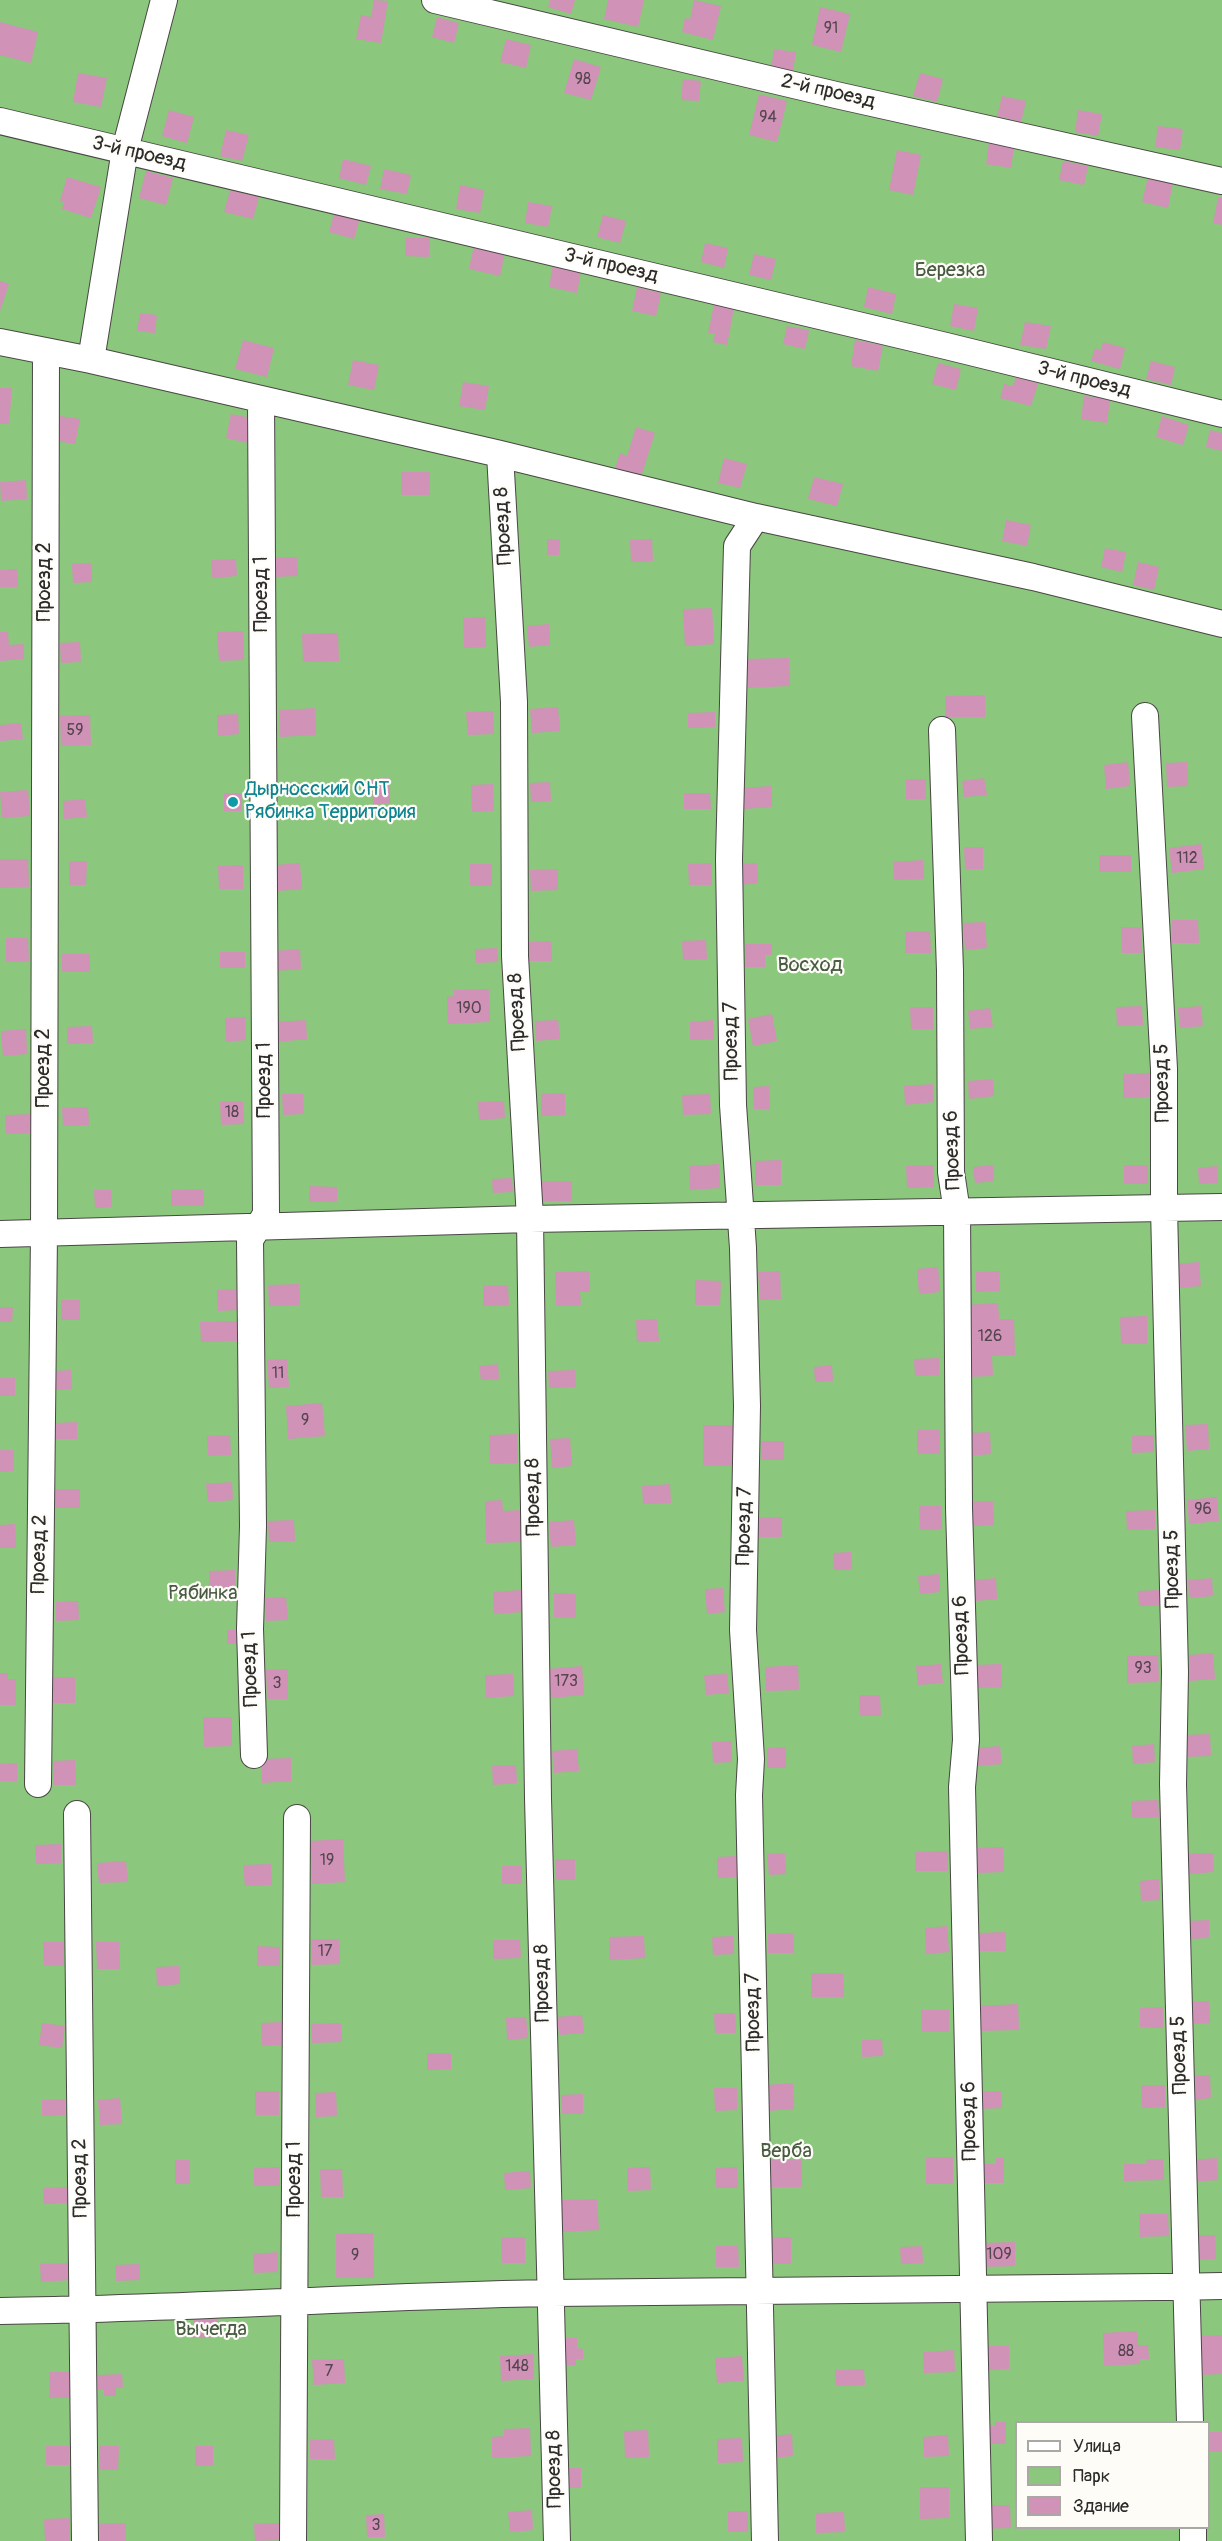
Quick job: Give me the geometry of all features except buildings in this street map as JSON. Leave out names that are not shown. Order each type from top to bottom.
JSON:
[{"type":"street","points":[[90,360],[125,150],[164,0]]},
{"type":"street","name":"2-й проезд","points":[[435,0],[1222,181]]},
{"type":"street","name":"3-й проезд","points":[[0,121],[1222,414]]},
{"type":"street","points":[[0,342],[90,360],[500,454],[756,517],[1033,577],[1222,624]]},
{"type":"street","name":"Проезд 2","points":[[38,1784],[44,1234],[45,352]]},
{"type":"street","name":"Проезд 1","points":[[254,1755],[250,1629],[253,1526],[250,1240],[266,1214],[261,401]]},
{"type":"street","name":"Проезд 8","points":[[500,454],[514,702],[514,956],[530,1219],[538,1798],[557,2541]]},
{"type":"street","name":"Проезд 7","points":[[756,517],[737,546],[729,859],[733,1105],[740,1215],[747,1406],[743,1630],[752,1759],[749,1795],[765,2541]]},
{"type":"street","name":"Проезд 5","points":[[1145,716],[1163,1057],[1164,1208],[1175,1661],[1173,1784],[1190,2421]]},
{"type":"street","name":"Проезд 6","points":[[942,730],[950,971],[951,1172],[957,1212],[959,1508],[966,1740],[962,1799],[979,2541]]},
{"type":"street","points":[[0,1234],[530,1219],[1222,1207]]},
{"type":"street","name":"Проезд 2","points":[[77,1814],[85,2541]]},
{"type":"street","name":"Проезд 1","points":[[292,2541],[297,1818]]},
{"type":"street","points":[[0,2312],[82,2311],[294,2301],[551,2293],[1222,2286]]},
{"type":"green space","points":[[0,0],[1222,0],[1222,2541],[0,2541]]},
{"type":"place","name":"Дырносский СНТ Рябинка Территория","points":[[233,802]]},
{"type":"park label","name":"Березка","points":[[950,271]]},
{"type":"park label","name":"Восход","points":[[810,966]]},
{"type":"park label","name":"Рябинка","points":[[203,1594]]},
{"type":"park label","name":"Верба","points":[[786,2152]]},
{"type":"park label","name":"Вычегда","points":[[211,2330]]}]
